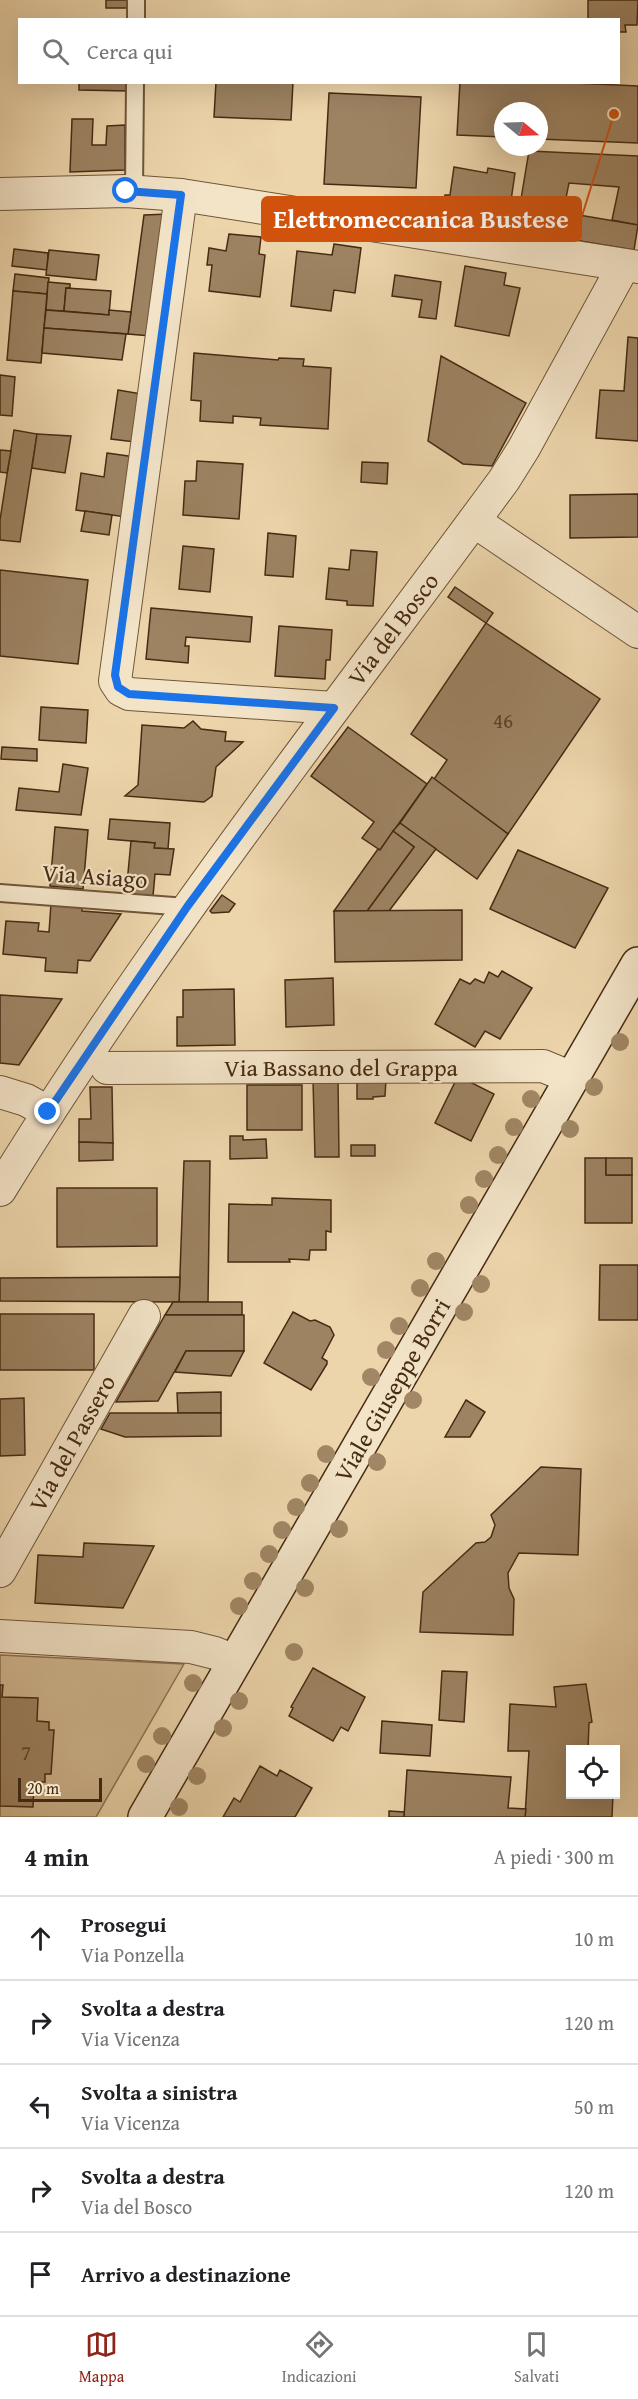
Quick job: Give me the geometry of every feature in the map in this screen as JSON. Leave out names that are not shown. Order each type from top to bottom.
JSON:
[{"type":"main road","name":"Viale Giuseppe Borri","points":[[146,1817],[638,964]]},
{"type":"street","points":[[0,194],[134,191],[181,195],[631,266]]},
{"type":"street","points":[[181,195],[116,681],[121,690],[129,694],[334,708]]},
{"type":"street","name":"Via del Bosco","points":[[0,1190],[48,1112],[187,907],[474,521],[524,448],[631,266]]},
{"type":"street","points":[[474,521],[638,632]]},
{"type":"street","name":"Via Bassano del Grappa","points":[[107,1068],[543,1066],[572,1078]]},
{"type":"street","points":[[0,1092],[26,1100],[48,1112]]},
{"type":"street","name":"Via del Passero","points":[[0,1571],[144,1316]]},
{"type":"street","points":[[0,1636],[191,1647],[235,1661]]},
{"type":"lane","points":[[136,0],[136,18]]},
{"type":"lane","points":[[134,191],[135,84]]},
{"type":"lane","name":"Via Asiago","points":[[0,893],[187,907]]},
{"type":"shaded area","points":[[0,1655],[184,1664],[96,1817],[0,1817]]},
{"type":"building","points":[[106,0],[130,0],[130,8],[106,8]]},
{"type":"building","points":[[588,0],[638,0],[637,25],[625,25],[626,32],[620,32],[620,18],[588,18]]},
{"type":"building","points":[[79,84],[128,84],[128,91],[79,90]]},
{"type":"building","points":[[216,84],[293,84],[291,120],[214,117]]},
{"type":"building","points":[[460,84],[638,86],[638,143],[548,139],[548,102],[494,102],[494,137],[457,135]]},
{"type":"building","points":[[329,93],[421,97],[416,188],[324,184]]},
{"type":"building","points":[[72,119],[93,119],[92,145],[106,145],[107,126],[125,125],[125,170],[70,172]]},
{"type":"building","points":[[548,152],[638,156],[638,225],[612,220],[619,187],[569,183],[563,213],[520,205],[528,156],[548,156]]},
{"type":"building","points":[[454,167],[487,173],[488,168],[515,173],[507,228],[441,218],[445,195],[450,195]]},
{"type":"building","points":[[520,205],[638,225],[634,250],[515,230]]},
{"type":"building","points":[[169,214],[151,336],[128,334],[144,215]]},
{"type":"building","points":[[229,234],[261,237],[259,254],[265,255],[260,297],[209,291],[212,265],[207,265],[209,248],[226,251]]},
{"type":"building","points":[[334,244],[361,248],[355,293],[334,290],[331,311],[291,306],[297,251],[332,255]]},
{"type":"building","points":[[14,249],[48,253],[47,270],[12,266]]},
{"type":"building","points":[[49,250],[99,255],[96,280],[46,275]]},
{"type":"building","points":[[465,266],[506,273],[504,285],[520,288],[509,336],[455,326]]},
{"type":"building","points":[[15,274],[49,278],[47,294],[13,291]]},
{"type":"building","points":[[395,275],[441,282],[436,319],[419,317],[422,300],[392,296]]},
{"type":"building","points":[[48,282],[70,284],[70,288],[66,288],[64,311],[46,310]]},
{"type":"building","points":[[66,288],[111,291],[109,315],[64,311]]},
{"type":"building","points":[[13,291],[47,294],[41,363],[7,360]]},
{"type":"building","points":[[46,310],[109,315],[109,310],[131,312],[128,334],[44,328]]},
{"type":"building","points":[[44,328],[126,334],[122,360],[42,353]]},
{"type":"building","points":[[628,337],[638,338],[638,441],[596,438],[600,390],[624,391]]},
{"type":"building","points":[[194,353],[278,360],[279,358],[304,359],[303,366],[331,368],[328,429],[260,425],[261,418],[233,416],[233,423],[200,421],[201,401],[191,400]]},
{"type":"building","points":[[441,356],[526,403],[492,466],[463,464],[428,441]]},
{"type":"building","points":[[0,375],[15,377],[12,416],[0,415]]},
{"type":"building","points":[[118,390],[142,394],[135,442],[111,439]]},
{"type":"building","points":[[14,430],[37,434],[20,542],[0,540],[0,520]]},
{"type":"building","points":[[37,434],[71,436],[65,473],[32,468]]},
{"type":"building","points":[[0,450],[11,451],[7,473],[0,472]]},
{"type":"building","points":[[107,453],[135,457],[126,517],[76,510],[81,473],[104,477]]},
{"type":"building","points":[[197,461],[243,464],[239,519],[183,515],[185,481],[196,481]]},
{"type":"building","points":[[362,462],[388,463],[387,484],[361,482]]},
{"type":"building","points":[[638,494],[638,537],[570,538],[570,495]]},
{"type":"building","points":[[85,511],[112,515],[109,535],[81,531]]},
{"type":"building","points":[[268,533],[296,536],[293,577],[265,575]]},
{"type":"building","points":[[183,546],[214,549],[210,592],[179,589]]},
{"type":"building","points":[[351,550],[377,552],[373,606],[347,605],[347,601],[326,599],[329,568],[349,570]]},
{"type":"building","points":[[0,570],[88,580],[78,664],[0,656]]},
{"type":"building","points":[[455,587],[493,613],[486,623],[448,597]]},
{"type":"building","points":[[151,608],[252,617],[250,642],[186,637],[185,646],[189,646],[188,663],[146,659]]},
{"type":"building","points":[[486,623],[600,699],[508,834],[434,779],[447,760],[411,734]]},
{"type":"building","points":[[279,626],[332,630],[330,660],[326,660],[325,679],[275,676]]},
{"type":"building","points":[[41,707],[88,710],[86,743],[39,740]]},
{"type":"building","points":[[193,721],[201,729],[226,732],[225,741],[243,742],[216,767],[212,796],[204,802],[125,796],[138,785],[142,725],[184,728]]},
{"type":"building","points":[[348,727],[427,784],[380,850],[362,838],[374,822],[311,776]]},
{"type":"building","points":[[2,747],[37,749],[37,761],[1,759]]},
{"type":"building","points":[[63,764],[88,768],[81,815],[16,810],[19,788],[59,792]]},
{"type":"building","points":[[432,777],[508,834],[477,879],[400,823]]},
{"type":"building","points":[[110,819],[170,823],[168,849],[154,848],[155,843],[108,839]]},
{"type":"building","points":[[400,823],[436,849],[389,911],[367,911],[414,847],[393,831]]},
{"type":"building","points":[[55,827],[88,830],[83,889],[50,886]]},
{"type":"building","points":[[393,831],[414,847],[367,911],[334,911],[378,849],[380,850]]},
{"type":"building","points":[[131,841],[155,843],[154,848],[174,849],[170,875],[155,874],[153,896],[126,894]]},
{"type":"building","points":[[518,850],[608,888],[575,948],[490,909]]},
{"type":"building","points":[[222,895],[235,904],[229,912],[212,913],[210,911]]},
{"type":"building","points":[[51,904],[82,906],[82,911],[121,914],[90,961],[78,960],[77,973],[45,971],[46,958],[3,954],[6,921],[39,923],[38,931],[49,932]]},
{"type":"building","points":[[462,910],[462,960],[335,962],[334,911]]},
{"type":"building","points":[[502,971],[532,988],[500,1039],[485,1031],[475,1047],[435,1024],[460,979],[470,984],[475,979],[484,983],[489,972],[498,977]]},
{"type":"building","points":[[333,978],[334,1025],[286,1027],[285,980]]},
{"type":"building","points":[[234,989],[235,1045],[177,1046],[177,1017],[183,1017],[183,990]]},
{"type":"building","points":[[0,995],[62,999],[19,1065],[0,1063]]},
{"type":"building","points":[[458,1076],[494,1094],[471,1141],[435,1123]]},
{"type":"building","points":[[357,1079],[386,1079],[385,1096],[357,1099]]},
{"type":"building","points":[[313,1080],[338,1080],[339,1157],[315,1157]]},
{"type":"building","points":[[247,1085],[302,1085],[302,1130],[247,1130]]},
{"type":"building","points":[[90,1087],[112,1087],[113,1143],[79,1142],[79,1119],[91,1119]]},
{"type":"building","points":[[230,1136],[243,1136],[243,1140],[266,1139],[267,1158],[230,1159]]},
{"type":"building","points":[[79,1142],[113,1143],[113,1160],[79,1161]]},
{"type":"building","points":[[351,1145],[375,1145],[375,1156],[351,1156]]},
{"type":"building","points":[[585,1158],[606,1158],[606,1175],[632,1175],[632,1223],[585,1223]]},
{"type":"building","points":[[606,1158],[632,1158],[632,1175],[606,1175]]},
{"type":"building","points":[[184,1161],[210,1161],[208,1302],[179,1302]]},
{"type":"building","points":[[57,1188],[157,1188],[157,1246],[57,1247]]},
{"type":"building","points":[[272,1198],[331,1200],[331,1232],[326,1231],[326,1250],[310,1250],[309,1260],[228,1262],[229,1204],[272,1205]]},
{"type":"building","points":[[600,1265],[638,1265],[638,1320],[599,1320]]},
{"type":"building","points":[[180,1277],[179,1302],[0,1301],[0,1278]]},
{"type":"building","points":[[173,1302],[242,1302],[242,1315],[165,1315]]},
{"type":"building","points":[[293,1312],[310,1321],[315,1320],[330,1327],[334,1335],[322,1358],[327,1361],[327,1364],[311,1390],[264,1363]]},
{"type":"building","points":[[0,1314],[94,1314],[94,1370],[0,1370]]},
{"type":"building","points":[[165,1315],[244,1315],[244,1351],[186,1351],[158,1401],[116,1402]]},
{"type":"building","points":[[186,1351],[244,1351],[231,1376],[175,1372]]},
{"type":"building","points":[[221,1392],[221,1413],[178,1413],[177,1393]]},
{"type":"building","points":[[24,1398],[25,1455],[0,1456],[0,1399]]},
{"type":"building","points":[[466,1400],[485,1412],[470,1437],[445,1437]]},
{"type":"building","points":[[110,1413],[221,1413],[221,1436],[125,1437],[101,1429]]},
{"type":"building","points":[[541,1467],[581,1469],[578,1555],[519,1553],[508,1573],[509,1588],[514,1599],[513,1635],[420,1632],[423,1592],[476,1543],[485,1542],[491,1537],[495,1525],[491,1515]]},
{"type":"building","points":[[84,1543],[154,1546],[123,1608],[35,1603],[38,1555],[83,1557]]},
{"type":"building","points":[[313,1668],[365,1697],[348,1731],[341,1727],[333,1741],[289,1716],[293,1708],[291,1707]]},
{"type":"building","points":[[442,1671],[467,1672],[464,1722],[439,1720]]},
{"type":"building","points":[[586,1684],[592,1722],[589,1723],[588,1745],[566,1745],[566,1799],[613,1799],[612,1817],[525,1817],[529,1751],[508,1751],[510,1704],[556,1707],[554,1687]]},
{"type":"building","points":[[0,1685],[3,1685],[2,1697],[38,1698],[37,1721],[49,1722],[49,1730],[54,1730],[51,1774],[45,1774],[45,1782],[34,1782],[33,1807],[0,1806]]},
{"type":"building","points":[[382,1721],[432,1725],[430,1756],[380,1753]]},
{"type":"building","points":[[260,1766],[277,1776],[280,1770],[312,1788],[295,1817],[223,1817],[234,1798],[240,1802]]},
{"type":"building","points":[[407,1770],[511,1777],[508,1808],[526,1809],[525,1817],[404,1817]]},
{"type":"building","points":[[389,1811],[404,1812],[404,1817],[389,1817]]},
{"type":"place","name":"Elettromeccanica Bustese","points":[[614,114]]},
{"type":"route","points":[[48,1112],[187,907],[334,708],[129,694],[118,687],[115,675],[181,195],[126,191]]}]
